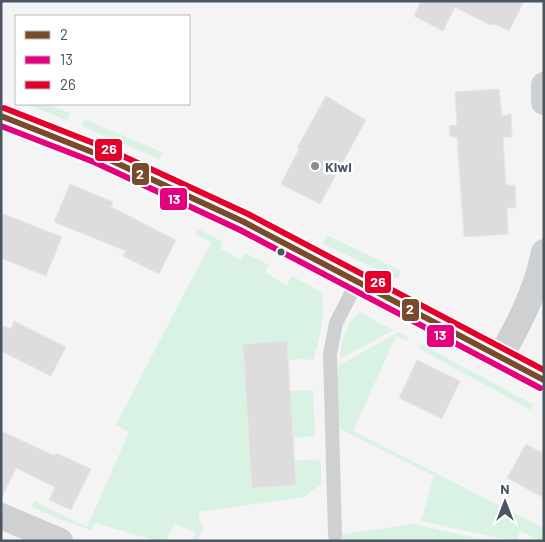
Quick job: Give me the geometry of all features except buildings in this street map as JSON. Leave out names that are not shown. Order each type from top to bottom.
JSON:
[{"type":"street","points":[[544,85],[544,102]]},
{"type":"street","points":[[1,116],[96,154],[244,222],[544,380]]},
{"type":"street","points":[[501,356],[527,304],[540,271],[544,252]]},
{"type":"street","points":[[1,516],[60,541]]},
{"type":"lane","points":[[335,535],[330,354],[336,323],[357,282]]},
{"type":"green space","points":[[28,105],[49,105],[70,113],[67,120]]},
{"type":"green space","points":[[84,119],[162,152],[159,159],[82,126]]},
{"type":"green space","points":[[198,229],[223,242],[220,248],[241,260],[245,253],[269,265],[265,273],[287,285],[292,276],[321,292],[323,318],[313,361],[307,359],[288,360],[287,341],[243,344],[252,487],[296,485],[295,461],[318,459],[321,464],[321,484],[304,497],[199,512],[199,520],[204,527],[197,541],[193,541],[196,533],[175,523],[166,541],[158,541],[95,523],[91,530],[31,507],[34,501],[87,527],[129,432],[116,425],[211,242],[195,234]]},
{"type":"green space","points":[[327,235],[401,271],[398,279],[323,244]]},
{"type":"green space","points":[[359,312],[393,330],[340,359],[341,346],[345,334],[350,322]]},
{"type":"green space","points":[[399,332],[408,337],[407,341],[396,336],[353,431],[544,528],[544,541],[540,541],[520,531],[517,541],[513,541],[421,521],[434,476],[340,429],[338,425],[336,382],[339,365]]},
{"type":"green space","points":[[421,344],[534,405],[531,410],[418,348]]},
{"type":"green space","points":[[313,390],[315,436],[293,438],[290,391]]},
{"type":"green space","points":[[412,524],[491,541],[339,541],[339,535]]},
{"type":"transit line","name":"26","points":[[4,108],[101,146],[248,214],[544,370]]},
{"type":"transit line","name":"2","points":[[1,116],[97,154],[244,222],[544,380]]},
{"type":"transit line","name":"13","points":[[1,126],[94,162],[240,230],[540,388]]},
{"type":"place","name":"Kiwi","points":[[315,166]]}]
